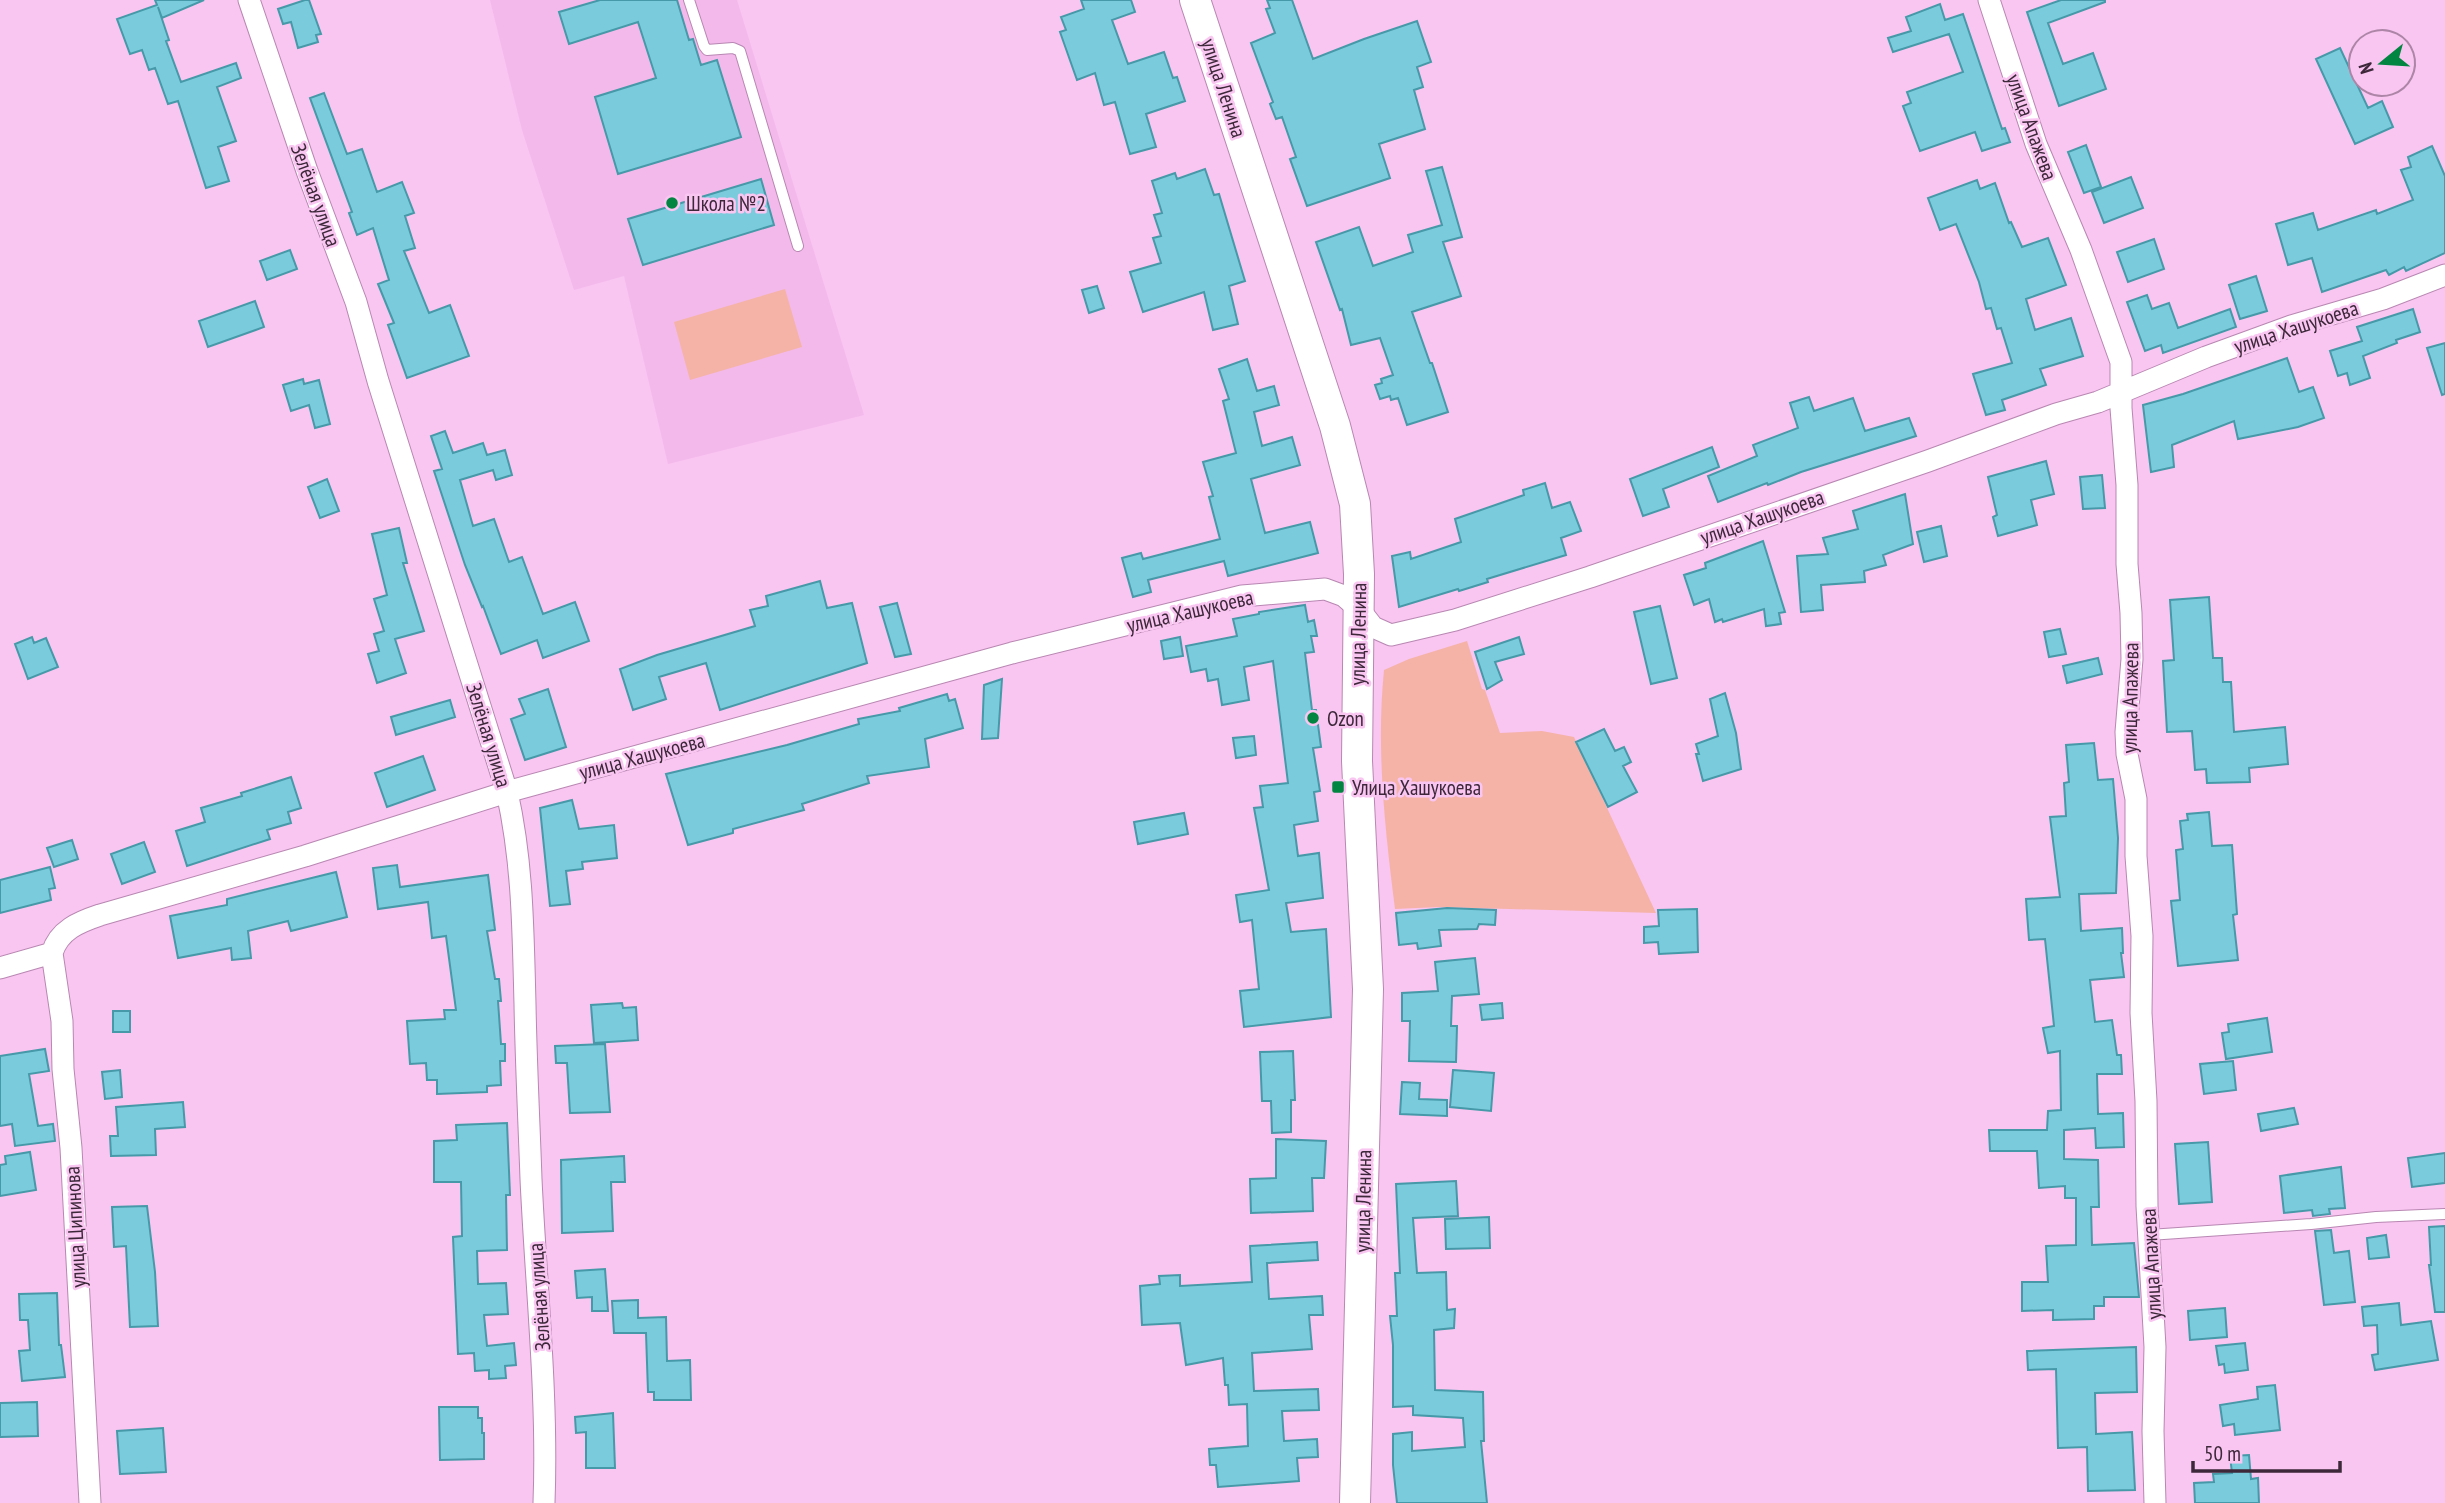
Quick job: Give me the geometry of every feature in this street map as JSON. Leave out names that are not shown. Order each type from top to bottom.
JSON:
[{"type":"street","name":"Зелёная улица","points":[[249,0],[307,171],[356,302],[378,381],[507,792],[517,844],[523,900],[531,1178],[546,1437],[544,1503]]},
{"type":"street","name":"улица Ленина","points":[[1195,0],[1347,468],[1355,504],[1359,609],[1357,761],[1368,989],[1355,1503]]},
{"type":"street","name":"улица Апажева","points":[[1989,0],[2036,144],[2081,250],[2121,362],[2132,659],[2126,733],[2137,818],[2136,856],[2142,936],[2141,1013],[2155,1347],[2155,1503]]},
{"type":"street","name":"улица Хашукоева","points":[[52,953],[61,936],[69,928],[85,920],[305,856],[507,792],[1012,653],[1242,596],[1325,589],[1344,596],[1359,609],[1373,628],[1391,635],[1455,620],[1590,577],[1928,461],[2056,414],[2098,402],[2206,357],[2291,326],[2383,299],[2445,275]]},
{"type":"street","points":[[0,968],[52,953]]},
{"type":"street","name":"улица Ципинова","points":[[52,953],[62,1021],[63,1069],[71,1148],[90,1503]]},
{"type":"lane","points":[[689,0],[707,50],[733,48],[740,51],[798,246]]},
{"type":"lane","points":[[2149,1235],[2445,1214]]},
{"type":"shaded area","name":"Школа №2","points":[[490,0],[737,0],[864,415],[668,464],[624,276],[574,290],[522,130]]},
{"type":"shaded area","points":[[785,289],[802,347],[690,380],[674,322]]},
{"type":"shaded area","points":[[1467,641],[1500,733],[1542,731],[1574,737],[1656,913],[1440,907],[1395,909],[1381,760],[1384,670],[1409,659]]},
{"type":"building","points":[[155,0],[204,0],[162,18],[158,7],[169,40],[166,41],[181,82],[236,63],[241,78],[217,87],[236,141],[218,147],[229,181],[206,188],[178,101],[168,104],[155,68],[149,70],[142,50],[130,54],[117,19],[157,5]]},
{"type":"building","points":[[309,0],[321,34],[316,35],[318,42],[298,48],[291,22],[283,24],[278,9]]},
{"type":"building","points":[[600,0],[677,0],[689,40],[693,39],[701,65],[717,60],[741,137],[618,174],[595,97],[656,78],[638,22],[569,44],[559,12]]},
{"type":"building","points":[[1081,0],[1131,0],[1135,12],[1112,20],[1128,64],[1164,52],[1173,78],[1177,77],[1185,101],[1146,114],[1156,147],[1130,154],[1115,102],[1104,105],[1095,73],[1077,80],[1060,32],[1066,30],[1061,17],[1084,9]]},
{"type":"building","points":[[1267,0],[1292,0],[1313,59],[1417,21],[1431,62],[1417,67],[1423,87],[1414,90],[1425,129],[1379,144],[1390,178],[1307,206],[1290,159],[1296,157],[1282,117],[1276,119],[1270,104],[1273,102],[1251,43],[1275,33],[1266,9],[1270,8]]},
{"type":"building","points":[[2061,0],[2105,0],[2048,23],[2063,64],[2093,53],[2106,89],[2059,106],[2027,12]]},
{"type":"building","points":[[1940,4],[1945,20],[1963,14],[2002,129],[2005,128],[2010,142],[1982,151],[1975,132],[1920,151],[1903,106],[1911,103],[1907,92],[1963,72],[1949,34],[1893,52],[1888,38],[1911,31],[1906,17]]},
{"type":"building","points":[[2340,48],[2347,63],[2347,98],[2363,98],[2368,108],[2382,101],[2393,127],[2355,144],[2316,59]]},
{"type":"building","points":[[324,93],[347,154],[362,149],[377,192],[402,182],[414,213],[405,216],[415,248],[404,251],[429,313],[450,305],[469,356],[407,378],[388,325],[394,323],[378,284],[389,280],[373,228],[357,235],[349,213],[352,212],[310,98]]},
{"type":"building","points":[[2086,145],[2101,187],[2084,193],[2068,152]]},
{"type":"building","points":[[2432,146],[2445,176],[2445,253],[2406,271],[2404,267],[2389,275],[2386,270],[2322,292],[2312,258],[2288,265],[2276,224],[2313,213],[2318,230],[2376,210],[2377,214],[2413,200],[2401,170],[2411,167],[2408,157]]},
{"type":"building","points":[[1442,167],[1462,237],[1443,242],[1461,296],[1412,312],[1448,412],[1407,425],[1398,398],[1391,400],[1390,396],[1380,399],[1375,385],[1382,383],[1381,379],[1393,375],[1380,338],[1351,345],[1342,309],[1340,310],[1316,242],[1359,227],[1373,266],[1413,252],[1408,235],[1442,225],[1426,171]]},
{"type":"building","points":[[1205,169],[1214,195],[1219,194],[1245,281],[1229,286],[1238,324],[1213,330],[1204,292],[1143,312],[1130,272],[1161,263],[1153,238],[1161,236],[1154,215],[1162,213],[1152,181],[1175,173],[1177,179]]},
{"type":"building","points":[[2131,177],[2143,208],[2104,223],[2092,192]]},
{"type":"building","points":[[761,179],[774,225],[643,265],[628,219]]},
{"type":"building","points":[[1977,180],[1980,189],[1995,183],[2009,223],[2011,222],[2022,247],[2048,238],[2066,285],[2026,299],[2035,330],[2071,318],[2083,356],[2040,369],[2046,385],[2002,400],[2005,410],[1986,415],[1973,374],[2012,363],[2001,328],[1997,329],[1991,308],[1986,309],[1979,282],[1956,224],[1940,230],[1928,198]]},
{"type":"building","points":[[2154,239],[2164,269],[2128,282],[2117,252]]},
{"type":"building","points":[[290,250],[297,269],[267,280],[260,261]]},
{"type":"building","points":[[2256,276],[2267,311],[2240,319],[2229,285]]},
{"type":"building","points":[[1097,286],[1104,308],[1089,313],[1082,290]]},
{"type":"building","points":[[2147,295],[2152,309],[2169,303],[2178,328],[2230,309],[2236,327],[2163,353],[2161,345],[2145,351],[2127,302]]},
{"type":"building","points":[[255,301],[264,327],[208,347],[199,321]]},
{"type":"building","points":[[2413,309],[2420,332],[2363,356],[2370,378],[2350,385],[2347,373],[2338,376],[2330,351],[2362,341],[2357,327]]},
{"type":"building","points":[[2445,343],[2445,394],[2442,395],[2427,348]]},
{"type":"building","points":[[2287,358],[2299,392],[2313,387],[2324,418],[2298,427],[2238,439],[2234,421],[2172,445],[2174,467],[2151,472],[2143,405]]},
{"type":"building","points":[[1247,359],[1257,391],[1274,386],[1279,405],[1254,412],[1262,446],[1292,437],[1300,465],[1251,479],[1265,533],[1310,522],[1318,553],[1228,576],[1224,561],[1148,580],[1151,592],[1133,597],[1122,558],[1141,553],[1143,559],[1220,539],[1209,497],[1213,496],[1203,462],[1236,453],[1223,401],[1229,399],[1219,369]]},
{"type":"building","points":[[303,379],[304,384],[319,380],[330,424],[315,428],[309,405],[291,411],[283,385]]},
{"type":"building","points":[[1809,397],[1814,411],[1853,398],[1865,431],[1909,418],[1916,436],[1768,485],[1767,483],[1718,502],[1708,476],[1757,456],[1753,445],[1798,428],[1790,403]]},
{"type":"building","points":[[445,431],[453,453],[483,443],[487,455],[505,450],[512,475],[496,480],[493,470],[460,480],[473,526],[494,519],[509,562],[522,557],[543,614],[575,602],[589,641],[543,658],[537,640],[501,654],[465,565],[434,471],[442,469],[431,436]]},
{"type":"building","points":[[1712,447],[1719,467],[1663,489],[1669,507],[1643,516],[1630,479]]},
{"type":"building","points":[[2046,461],[2054,494],[2031,500],[2037,525],[1998,536],[1993,517],[1997,515],[1988,477]]},
{"type":"building","points":[[2102,475],[2105,508],[2083,509],[2080,477]]},
{"type":"building","points":[[327,479],[339,511],[320,518],[308,487]]},
{"type":"building","points":[[1545,483],[1552,508],[1570,502],[1581,531],[1561,538],[1566,555],[1487,579],[1488,582],[1399,607],[1392,556],[1410,552],[1411,559],[1461,542],[1455,519],[1524,495],[1523,490]]},
{"type":"building","points":[[1905,494],[1913,544],[1883,555],[1886,565],[1864,571],[1865,582],[1821,585],[1823,610],[1801,612],[1797,556],[1828,554],[1823,538],[1858,529],[1853,511]]},
{"type":"building","points":[[1941,526],[1947,556],[1924,562],[1917,532]]},
{"type":"building","points":[[399,528],[407,563],[403,563],[424,631],[395,639],[406,673],[377,683],[368,654],[379,651],[374,634],[384,631],[374,599],[387,595],[372,534]]},
{"type":"building","points":[[1763,541],[1785,612],[1779,613],[1781,624],[1766,626],[1764,609],[1715,622],[1709,599],[1694,605],[1684,575],[1706,568],[1705,563]]},
{"type":"building","points":[[820,581],[827,608],[852,603],[867,663],[720,710],[706,663],[659,677],[666,699],[633,710],[620,669],[657,655],[755,626],[750,610],[768,606],[766,596]]},
{"type":"building","points":[[2209,597],[2213,658],[2222,658],[2223,682],[2231,682],[2234,732],[2285,727],[2288,764],[2249,768],[2250,782],[2207,783],[2206,769],[2195,770],[2192,731],[2167,732],[2163,661],[2174,660],[2170,600]]},
{"type":"building","points":[[897,603],[911,654],[895,657],[880,607]]},
{"type":"building","points":[[1305,605],[1308,622],[1314,620],[1317,636],[1311,636],[1314,652],[1305,653],[1312,710],[1316,710],[1321,747],[1313,748],[1320,791],[1314,792],[1318,821],[1294,825],[1298,856],[1319,853],[1323,898],[1286,903],[1291,932],[1326,929],[1331,1017],[1244,1027],[1240,991],[1259,989],[1252,920],[1240,922],[1236,895],[1269,890],[1254,808],[1263,807],[1260,786],[1288,783],[1273,661],[1244,667],[1249,700],[1222,705],[1218,679],[1208,681],[1206,669],[1191,672],[1186,646],[1237,636],[1233,619]]},
{"type":"building","points":[[1660,606],[1677,678],[1651,684],[1634,612]]},
{"type":"building","points":[[2060,629],[2066,654],[2049,657],[2044,632]]},
{"type":"building","points":[[32,637],[34,643],[46,638],[58,667],[28,679],[15,644]]},
{"type":"building","points":[[1180,637],[1183,656],[1164,659],[1161,641]]},
{"type":"building","points":[[1519,637],[1524,654],[1495,662],[1502,680],[1487,689],[1475,652]]},
{"type":"building","points":[[2098,658],[2102,674],[2067,683],[2063,666]]},
{"type":"building","points":[[1002,679],[998,738],[982,739],[984,685]]},
{"type":"building","points":[[548,689],[566,747],[525,760],[511,719],[525,714],[519,699]]},
{"type":"building","points":[[1725,693],[1736,733],[1741,769],[1703,781],[1696,744],[1718,736],[1710,699]]},
{"type":"building","points":[[947,694],[949,701],[955,699],[963,728],[925,739],[929,767],[867,776],[869,783],[802,804],[804,810],[733,829],[733,833],[688,845],[666,774],[787,745],[859,724],[858,719],[900,711],[899,708]]},
{"type":"building","points":[[450,700],[455,717],[396,735],[391,717]]},
{"type":"building","points":[[1604,729],[1615,751],[1624,747],[1631,762],[1623,766],[1637,792],[1608,807],[1576,742]]},
{"type":"building","points":[[1254,736],[1256,755],[1236,758],[1233,738]]},
{"type":"building","points":[[2094,743],[2098,780],[2113,779],[2118,838],[2116,893],[2079,894],[2081,931],[2122,928],[2124,977],[2090,980],[2095,1022],[2112,1020],[2117,1055],[2121,1055],[2122,1074],[2097,1074],[2098,1114],[2123,1113],[2124,1147],[2096,1148],[2095,1128],[2064,1130],[2064,1159],[2098,1160],[2099,1207],[2091,1207],[2092,1245],[2134,1243],[2139,1297],[2104,1297],[2104,1306],[2094,1306],[2094,1319],[2053,1320],[2053,1310],[2022,1311],[2022,1282],[2048,1282],[2046,1246],[2076,1245],[2076,1198],[2065,1198],[2065,1186],[2039,1188],[2037,1151],[1990,1151],[1989,1130],[2047,1130],[2048,1111],[2061,1110],[2060,1051],[2048,1053],[2043,1028],[2054,1026],[2045,939],[2029,940],[2026,899],[2060,897],[2050,817],[2066,816],[2064,783],[2069,782],[2066,745]]},
{"type":"building","points":[[423,756],[435,790],[387,807],[375,773]]},
{"type":"building","points":[[291,777],[301,808],[288,812],[291,823],[267,830],[270,839],[187,866],[176,831],[205,822],[201,808]]},
{"type":"building","points":[[572,800],[579,829],[614,825],[617,858],[582,862],[583,869],[566,871],[570,904],[550,906],[540,808]]},
{"type":"building","points":[[2209,812],[2212,846],[2232,845],[2237,914],[2233,915],[2238,960],[2178,966],[2171,901],[2180,900],[2176,850],[2183,849],[2180,821],[2188,820],[2187,814]]},
{"type":"building","points":[[1184,813],[1188,834],[1138,844],[1134,822]]},
{"type":"building","points":[[72,840],[78,859],[54,867],[47,848]]},
{"type":"building","points":[[144,842],[155,872],[122,884],[111,854]]},
{"type":"building","points":[[397,865],[400,887],[488,875],[495,930],[487,931],[495,979],[499,979],[501,1044],[505,1044],[505,1061],[500,1061],[501,1085],[487,1086],[487,1092],[437,1094],[437,1080],[427,1080],[426,1063],[410,1064],[407,1021],[445,1019],[444,1010],[456,1010],[446,936],[432,938],[428,902],[378,909],[373,868]]},
{"type":"building","points":[[50,867],[55,888],[49,889],[51,900],[0,913],[0,880]]},
{"type":"building","points":[[336,872],[347,917],[291,931],[288,921],[248,931],[251,958],[232,960],[231,948],[178,958],[170,916],[227,905],[227,899]]},
{"type":"building","points":[[1447,908],[1496,910],[1495,925],[1479,924],[1477,929],[1439,930],[1441,946],[1418,949],[1417,943],[1399,945],[1396,913]]},
{"type":"building","points":[[1697,909],[1698,952],[1659,954],[1658,942],[1644,943],[1644,927],[1659,926],[1658,910]]},
{"type":"building","points":[[1475,958],[1479,994],[1452,996],[1451,1026],[1457,1026],[1456,1062],[1409,1061],[1410,1021],[1402,1021],[1402,993],[1438,991],[1435,962]]},
{"type":"building","points":[[622,1003],[623,1008],[636,1007],[638,1040],[594,1043],[591,1005]]},
{"type":"building","points":[[1502,1003],[1503,1018],[1482,1020],[1480,1005]]},
{"type":"building","points":[[113,1011],[130,1011],[130,1032],[113,1032]]},
{"type":"building","points":[[2267,1018],[2272,1052],[2226,1059],[2222,1033],[2229,1032],[2228,1024]]},
{"type":"building","points":[[605,1044],[610,1112],[570,1113],[567,1063],[556,1063],[555,1046]]},
{"type":"building","points":[[45,1049],[49,1071],[29,1074],[38,1126],[53,1124],[55,1141],[15,1146],[12,1124],[0,1126],[0,1056]]},
{"type":"building","points":[[1293,1051],[1295,1100],[1291,1100],[1291,1132],[1272,1133],[1271,1101],[1262,1101],[1260,1052]]},
{"type":"building","points":[[2233,1061],[2236,1090],[2204,1094],[2200,1064]]},
{"type":"building","points":[[120,1070],[122,1097],[105,1099],[102,1072]]},
{"type":"building","points":[[1453,1070],[1494,1073],[1491,1111],[1450,1107]]},
{"type":"building","points":[[1402,1082],[1420,1083],[1419,1099],[1447,1100],[1447,1116],[1400,1114]]},
{"type":"building","points":[[183,1102],[185,1127],[155,1129],[156,1155],[111,1156],[110,1136],[118,1136],[116,1107]]},
{"type":"building","points":[[2294,1108],[2298,1124],[2261,1131],[2258,1114]]},
{"type":"building","points":[[507,1123],[510,1195],[506,1195],[507,1250],[477,1251],[478,1284],[506,1283],[508,1314],[484,1315],[487,1346],[514,1343],[516,1365],[505,1366],[506,1378],[489,1379],[489,1370],[475,1371],[474,1353],[458,1354],[453,1237],[462,1236],[461,1182],[434,1182],[434,1141],[457,1140],[456,1125]]},
{"type":"building","points":[[1276,1139],[1326,1141],[1324,1178],[1312,1178],[1313,1211],[1251,1213],[1250,1179],[1276,1178]]},
{"type":"building","points":[[2208,1142],[2212,1202],[2179,1204],[2175,1144]]},
{"type":"building","points":[[30,1152],[36,1190],[0,1196],[0,1165],[6,1164],[5,1156]]},
{"type":"building","points":[[2445,1153],[2445,1183],[2412,1187],[2408,1158]]},
{"type":"building","points":[[624,1156],[625,1182],[611,1182],[613,1231],[562,1233],[561,1160]]},
{"type":"building","points":[[2341,1167],[2345,1208],[2329,1209],[2330,1214],[2313,1216],[2312,1210],[2284,1213],[2280,1176]]},
{"type":"building","points":[[1456,1181],[1458,1216],[1413,1218],[1417,1273],[1446,1272],[1447,1310],[1455,1309],[1454,1328],[1434,1330],[1435,1390],[1483,1392],[1484,1441],[1481,1441],[1487,1503],[1397,1503],[1393,1434],[1412,1432],[1412,1451],[1465,1447],[1463,1418],[1413,1415],[1413,1406],[1393,1407],[1390,1316],[1397,1316],[1395,1273],[1400,1273],[1396,1184]]},
{"type":"building","points":[[147,1206],[158,1326],[130,1327],[126,1246],[114,1247],[112,1207]]},
{"type":"building","points":[[1489,1217],[1490,1248],[1446,1249],[1445,1219]]},
{"type":"building","points":[[2445,1226],[2445,1312],[2435,1312],[2429,1265],[2429,1227]]},
{"type":"building","points":[[2331,1230],[2334,1253],[2349,1251],[2355,1302],[2324,1305],[2315,1231]]},
{"type":"building","points":[[2386,1235],[2389,1257],[2369,1259],[2367,1238]]},
{"type":"building","points":[[1317,1242],[1318,1260],[1267,1263],[1269,1299],[1322,1296],[1323,1315],[1309,1315],[1312,1349],[1252,1353],[1254,1391],[1318,1389],[1319,1410],[1282,1411],[1284,1441],[1317,1439],[1318,1457],[1297,1458],[1299,1481],[1218,1487],[1216,1465],[1210,1465],[1209,1449],[1248,1446],[1247,1404],[1229,1405],[1223,1358],[1186,1365],[1180,1323],[1142,1325],[1140,1286],[1160,1284],[1159,1276],[1180,1275],[1180,1286],[1252,1282],[1250,1246]]},
{"type":"building","points":[[605,1269],[608,1311],[592,1311],[592,1297],[577,1298],[575,1271]]},
{"type":"building","points":[[57,1293],[59,1345],[65,1377],[22,1381],[19,1351],[30,1350],[28,1320],[20,1320],[19,1294]]},
{"type":"building","points":[[638,1300],[638,1318],[666,1317],[667,1361],[690,1360],[691,1400],[654,1400],[654,1392],[648,1392],[646,1333],[614,1333],[612,1301]]},
{"type":"building","points":[[2399,1303],[2401,1325],[2431,1321],[2438,1360],[2375,1370],[2372,1355],[2378,1354],[2377,1325],[2364,1326],[2362,1307]]},
{"type":"building","points":[[2225,1308],[2227,1337],[2190,1340],[2188,1311]]},
{"type":"building","points":[[2245,1343],[2248,1370],[2225,1373],[2224,1364],[2219,1365],[2216,1346]]},
{"type":"building","points":[[2136,1347],[2137,1392],[2095,1393],[2096,1434],[2132,1432],[2135,1490],[2088,1491],[2087,1447],[2058,1448],[2056,1369],[2028,1370],[2027,1351]]},
{"type":"building","points":[[2275,1385],[2280,1430],[2235,1435],[2234,1424],[2223,1426],[2220,1405],[2258,1399],[2257,1387]]},
{"type":"building","points":[[37,1402],[38,1436],[0,1437],[0,1403]]},
{"type":"building","points":[[439,1407],[478,1407],[478,1418],[482,1418],[484,1433],[484,1459],[440,1460]]},
{"type":"building","points":[[613,1413],[615,1468],[586,1468],[586,1432],[576,1433],[575,1417]]},
{"type":"building","points":[[163,1428],[166,1472],[120,1474],[117,1431]]},
{"type":"building","points":[[2249,1455],[2251,1479],[2258,1478],[2259,1503],[2195,1503],[2194,1483],[2214,1482],[2213,1474],[2232,1473],[2230,1456]]},
{"type":"place","name":"Школа №2","points":[[672,203]]},
{"type":"place","name":"Ozon","points":[[1313,718]]},
{"type":"place","name":"Улица Хашукоева","points":[[1338,787]]}]
